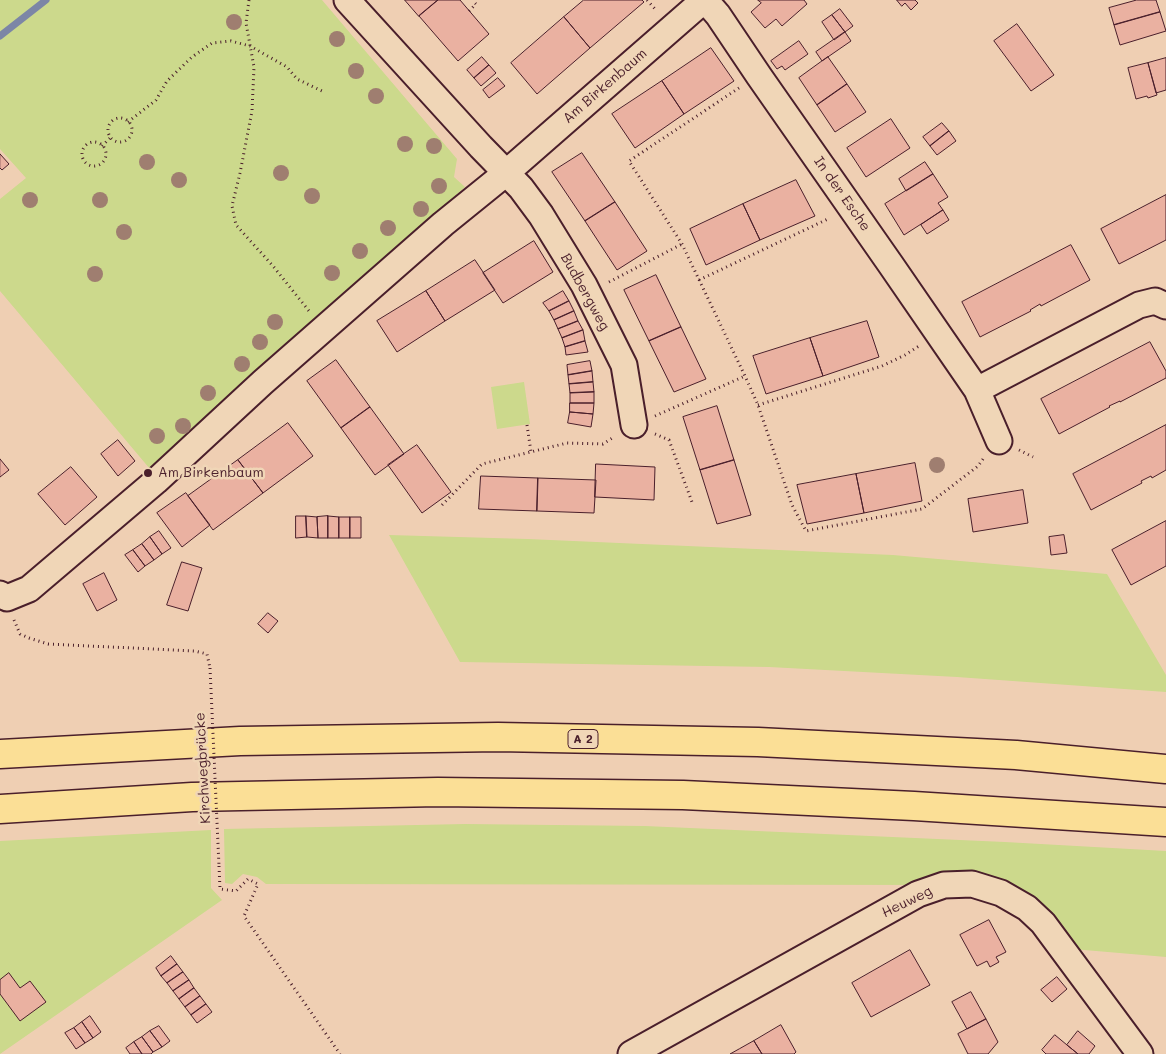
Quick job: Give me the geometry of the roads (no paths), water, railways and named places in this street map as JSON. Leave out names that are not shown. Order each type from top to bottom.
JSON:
[{"type":"highway","name":"A 2","points":[[0,754],[240,741],[498,738],[758,742],[1016,755],[1166,769]]},
{"type":"highway","points":[[0,809],[192,798],[438,792],[683,795],[914,806],[1166,822]]},
{"type":"street","points":[[348,0],[506,172]]},
{"type":"street","name":"Am Birkenbaum","points":[[4,596],[29,589],[156,481],[263,382],[443,224],[705,0]]},
{"type":"street","name":"In der Esche","points":[[705,0],[718,15],[758,76],[976,390],[999,441]]},
{"type":"street","name":"Budbergweg","points":[[506,172],[521,188],[541,215],[584,285],[624,365],[634,425]]},
{"type":"street","points":[[976,390],[1138,305],[1156,301],[1166,306]]},
{"type":"street","name":"Heuweg","points":[[631,1054],[918,894],[944,885],[972,884],[1001,893],[1027,908],[1043,923],[1132,1051]]},
{"type":"waterway","points":[[0,36],[46,0]]},
{"type":"place","name":"Am Birkenbaum","points":[[148,473]]}]
